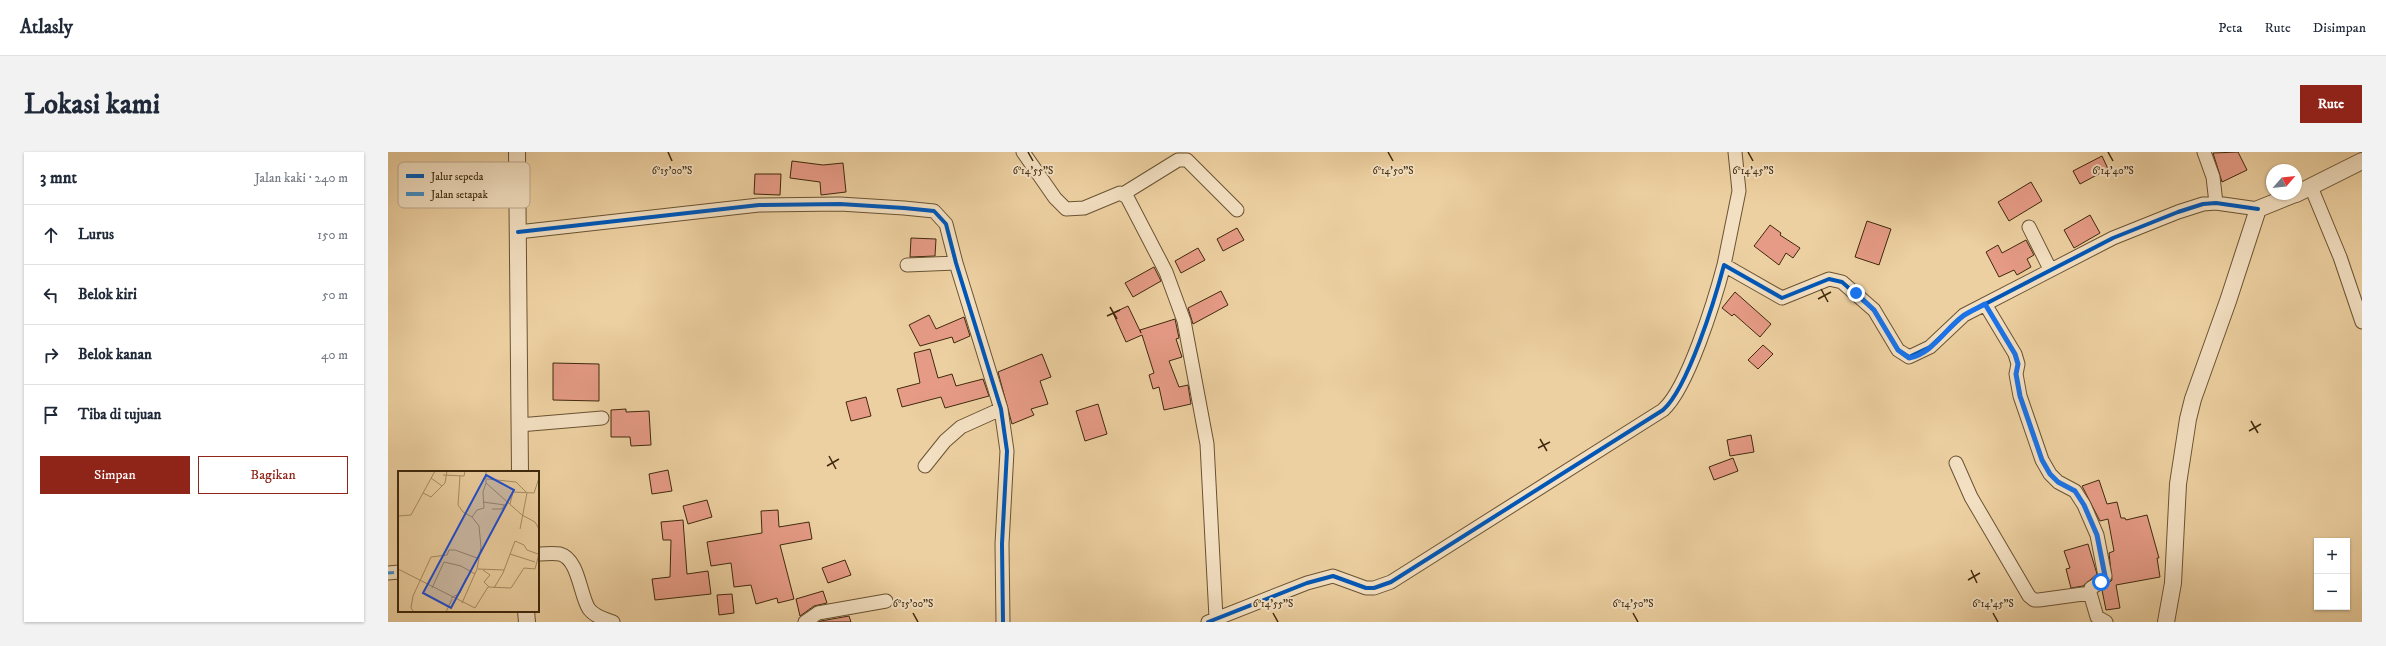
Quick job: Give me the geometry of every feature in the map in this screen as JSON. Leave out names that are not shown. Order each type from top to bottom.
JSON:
[{"type":"street","points":[[517,152],[517,162]]},
{"type":"street","points":[[1023,152],[1055,198],[1066,209],[1084,208],[1120,192],[1127,197],[1166,272],[1184,321],[1207,444],[1212,620],[1307,583],[1333,576],[1366,588],[1374,588],[1391,582],[1663,410],[1672,402],[1684,379],[1724,265],[1739,191],[1735,152]]},
{"type":"street","points":[[2204,152],[2213,177],[2216,203]]},
{"type":"street","points":[[1123,194],[1178,160],[1187,160],[1237,210]]},
{"type":"street","points":[[2302,191],[2362,161]]},
{"type":"street","points":[[2312,187],[2340,257],[2362,322]]},
{"type":"street","points":[[1724,265],[1782,298],[1829,279],[1842,282],[1874,310],[1898,350],[1909,358],[1916,356],[1930,348],[1964,315],[2050,269],[2113,238],[2191,208],[2216,203],[2258,209],[2280,200]]},
{"type":"street","points":[[518,232],[760,205],[825,203],[904,208],[934,211],[943,218],[1001,410],[1007,451],[1002,544],[1003,622]]},
{"type":"street","points":[[518,208],[520,471]]},
{"type":"street","points":[[2166,622],[2173,583],[2178,484],[2188,419],[2193,399],[2228,302],[2258,209]]},
{"type":"street","points":[[2029,227],[2050,269]]},
{"type":"street","points":[[908,265],[956,263]]},
{"type":"street","points":[[1985,304],[2015,354],[2018,364],[2016,374],[2020,396],[2042,460],[2058,482],[2075,491],[2084,505],[2097,535],[2105,576],[2101,582],[2091,588],[2090,593],[2097,617],[2106,622]]},
{"type":"street","points":[[925,466],[945,441],[961,427],[1001,410]]},
{"type":"street","points":[[519,425],[602,418]]},
{"type":"street","points":[[1956,463],[1971,496],[2029,596],[2039,600],[2090,593]]},
{"type":"street","points":[[539,554],[560,554],[568,559],[582,584],[583,596],[590,610],[602,619],[613,622]]},
{"type":"street","points":[[388,573],[398,572]]},
{"type":"street","points":[[805,622],[818,613],[886,601]]},
{"type":"building","points":[[2238,152],[2247,170],[2222,182],[2213,153]]},
{"type":"building","points":[[2102,156],[2108,169],[2080,184],[2073,171]]},
{"type":"building","points":[[792,161],[823,165],[843,163],[846,192],[821,195],[820,182],[790,178]]},
{"type":"building","points":[[755,174],[781,174],[780,195],[754,194]]},
{"type":"building","points":[[2031,182],[2042,201],[2009,221],[1998,202]]},
{"type":"building","points":[[2090,215],[2100,233],[2074,248],[2064,230]]},
{"type":"building","points":[[1867,221],[1891,229],[1879,265],[1855,257]]},
{"type":"building","points":[[1770,225],[1781,233],[1780,235],[1800,248],[1793,258],[1786,253],[1779,265],[1754,246]]},
{"type":"building","points":[[1237,228],[1244,240],[1223,251],[1217,239]]},
{"type":"building","points":[[911,238],[936,239],[935,256],[910,257]]},
{"type":"building","points":[[2026,240],[2034,255],[2027,259],[2031,267],[2017,275],[2014,270],[1999,277],[1986,252],[1998,245],[2002,253]]},
{"type":"building","points":[[1198,248],[1205,260],[1181,273],[1175,261]]},
{"type":"building","points":[[1154,267],[1161,281],[1133,297],[1125,283]]},
{"type":"building","points":[[1221,291],[1228,305],[1193,324],[1188,308]]},
{"type":"building","points":[[1735,292],[1771,324],[1760,337],[1734,314],[1732,316],[1722,308]]},
{"type":"building","points":[[1128,306],[1141,333],[1140,330],[1175,319],[1179,338],[1176,339],[1182,357],[1169,361],[1179,387],[1188,385],[1191,404],[1164,410],[1159,387],[1153,389],[1149,375],[1154,373],[1142,335],[1126,342],[1113,313]]},
{"type":"building","points":[[929,315],[936,329],[964,317],[970,336],[954,343],[952,337],[920,346],[909,325]]},
{"type":"building","points":[[1763,345],[1773,354],[1758,369],[1748,360]]},
{"type":"building","points":[[930,349],[938,378],[952,374],[956,386],[983,379],[989,396],[945,408],[941,397],[902,407],[897,389],[920,383],[914,353]]},
{"type":"building","points":[[1042,354],[1051,377],[1040,381],[1048,404],[1031,409],[1034,415],[1012,424],[998,372]]},
{"type":"building","points":[[553,363],[599,364],[599,401],[553,400]]},
{"type":"building","points":[[866,397],[871,416],[851,421],[846,402]]},
{"type":"building","points":[[1098,404],[1107,434],[1085,441],[1076,411]]},
{"type":"building","points":[[626,409],[626,412],[649,411],[651,445],[631,446],[630,437],[611,437],[611,410]]},
{"type":"building","points":[[1751,435],[1754,452],[1730,456],[1727,440]]},
{"type":"building","points":[[1733,458],[1738,471],[1714,480],[1709,467]]},
{"type":"building","points":[[668,470],[672,491],[652,494],[649,474]]},
{"type":"building","points":[[2099,480],[2107,504],[2117,502],[2121,518],[2125,518],[2126,520],[2147,515],[2159,558],[2157,558],[2160,577],[2116,585],[2120,608],[2106,610],[2102,590],[2112,580],[2109,553],[2114,551],[2108,519],[2100,521],[2082,486]]},
{"type":"building","points":[[707,500],[712,517],[688,524],[683,506]]},
{"type":"building","points":[[778,510],[779,527],[809,522],[812,539],[780,545],[794,599],[778,603],[777,598],[756,604],[751,585],[734,587],[731,563],[711,566],[707,542],[762,533],[761,511]]},
{"type":"building","points":[[683,520],[687,574],[708,571],[711,594],[655,600],[652,579],[670,577],[671,540],[663,540],[661,522]]},
{"type":"building","points":[[2088,544],[2097,574],[2083,586],[2071,588],[2066,569],[2070,568],[2064,551]]},
{"type":"building","points":[[845,560],[851,575],[828,583],[822,568]]},
{"type":"building","points":[[823,591],[827,603],[814,606],[800,616],[796,599]]},
{"type":"building","points":[[732,594],[734,613],[719,615],[717,595]]},
{"type":"building","points":[[849,616],[851,622],[819,622],[821,621]]},
{"type":"marked path","points":[[388,573],[398,572]]},
{"type":"cycle path","points":[[1208,622],[1307,583],[1333,576],[1366,588],[1374,588],[1391,582],[1663,410],[1682,383],[1700,342],[1724,265],[1782,298],[1829,279],[1842,282],[1874,310],[1898,350],[1909,357],[1930,347],[1964,315],[2113,238],[2178,212],[2203,204],[2216,203],[2258,209]]},
{"type":"cycle path","points":[[518,232],[759,205],[840,204],[934,211],[946,224],[956,263],[1001,409],[1007,451],[1002,544],[1003,622]]},
{"type":"route","points":[[1856,293],[1874,310],[1885,326],[1898,350],[1909,358],[1916,356],[1930,348],[1964,315],[1985,304],[2015,354],[2018,364],[2016,374],[2020,396],[2042,460],[2050,474],[2058,482],[2075,491],[2084,505],[2097,535],[2102,552],[2105,576],[2101,582]]}]
